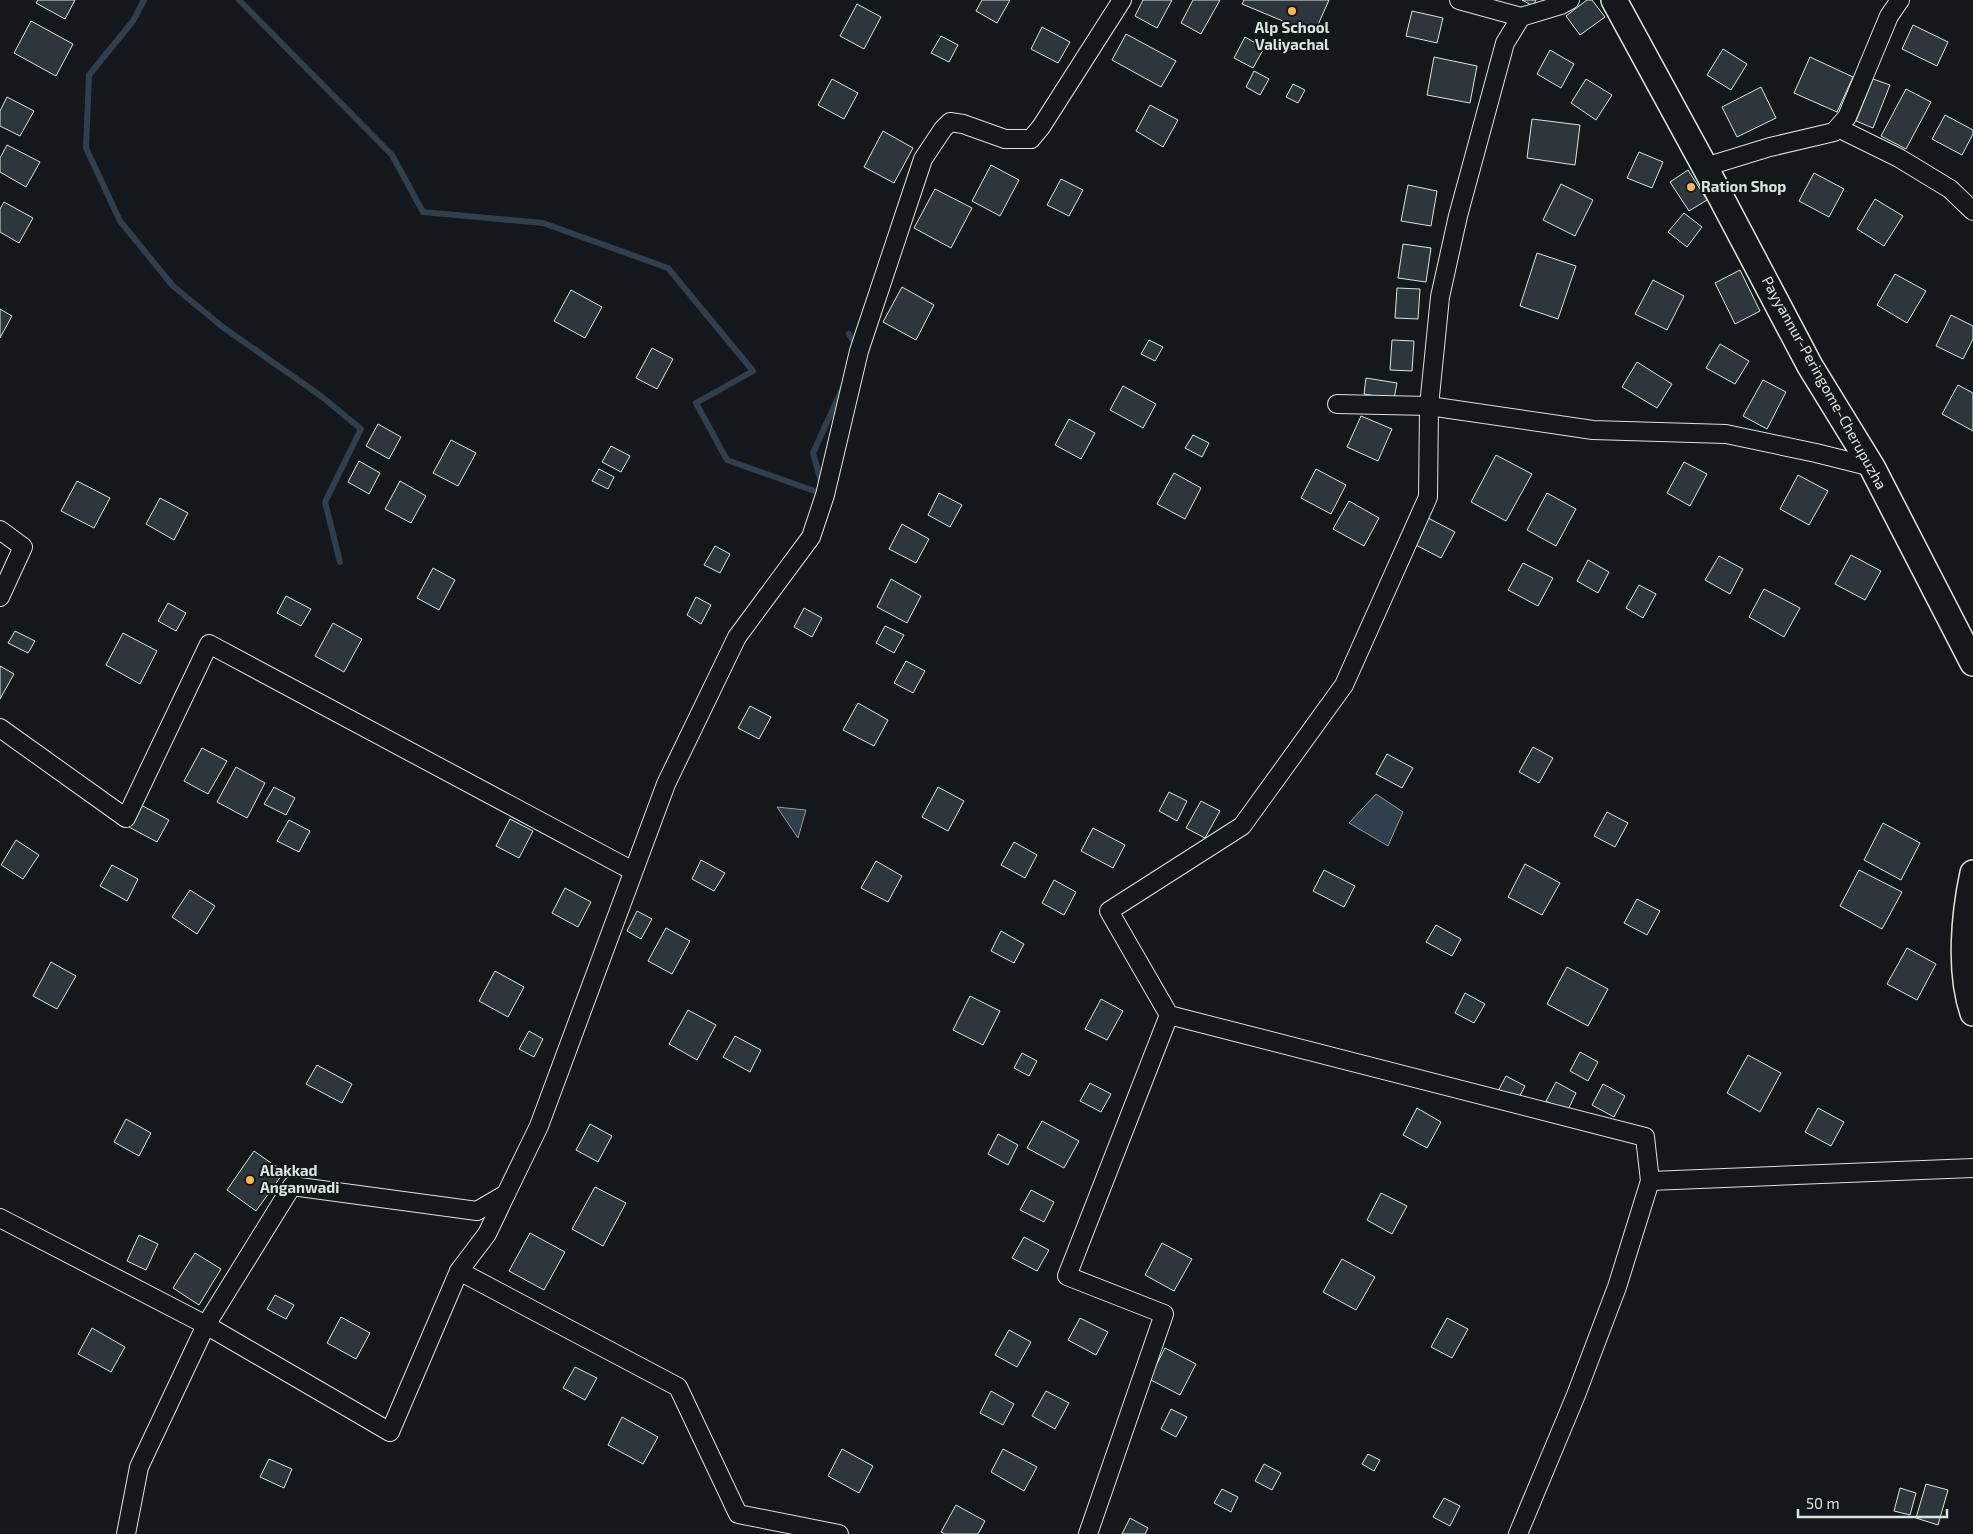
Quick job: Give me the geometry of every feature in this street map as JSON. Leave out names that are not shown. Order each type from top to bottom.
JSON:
[{"type":"main road","name":"Payyannur-Peringome-Cherupuzha","points":[[1614,0],[1705,166],[1810,366],[1872,467],[1973,663]]},
{"type":"main road","points":[[1973,873],[1967,900],[1964,945],[1968,999],[1973,1013]]},
{"type":"street","points":[[0,1218],[206,1325],[390,1432],[459,1271],[487,1234],[539,1126],[666,784],[737,638],[811,537],[825,495],[859,351],[922,159],[950,122],[963,124],[1005,140],[1031,139],[1042,127],[1122,0]]},
{"type":"street","points":[[1459,0],[1522,17],[1561,5],[1570,0]]},
{"type":"street","points":[[1705,166],[1770,147],[1834,132],[1847,117],[1889,16],[1900,0]]},
{"type":"street","points":[[1518,1534],[1576,1395],[1610,1305],[1650,1181],[1645,1137],[1168,1015],[1108,911],[1242,826],[1344,685],[1428,497],[1429,406],[1440,297],[1458,216],[1504,43],[1522,17]]},
{"type":"street","points":[[1838,128],[1899,158],[1950,189],[1973,211]]},
{"type":"street","points":[[1337,404],[1429,406],[1593,430],[1726,434],[1872,467]]},
{"type":"street","points":[[0,530],[23,547],[0,597]]},
{"type":"street","points":[[0,728],[126,818],[210,644],[633,871]]},
{"type":"street","points":[[1088,1534],[1164,1314],[1067,1276],[1168,1015]]},
{"type":"street","points":[[1650,1181],[1973,1168]]},
{"type":"street","points":[[126,1534],[139,1467],[206,1325],[292,1186],[477,1211],[506,1194]]},
{"type":"street","points":[[459,1271],[678,1387],[738,1514],[840,1534]]},
{"type":"water","points":[[1376,794],[1403,812],[1388,846],[1349,823]]},
{"type":"water","points":[[777,807],[806,810],[798,838]]},
{"type":"building","points":[[38,0],[75,0],[65,19],[36,3]]},
{"type":"building","points":[[982,0],[1010,0],[997,23],[976,11]]},
{"type":"building","points":[[1143,0],[1172,0],[1157,28],[1135,16]]},
{"type":"building","points":[[1193,0],[1220,0],[1201,34],[1181,23]]},
{"type":"building","name":"Alp School Valiyachal","points":[[1244,0],[1329,0],[1314,34],[1242,4]]},
{"type":"building","points":[[1522,0],[1536,0],[1533,6]]},
{"type":"building","points":[[1587,0],[1592,0],[1605,17],[1580,35],[1566,16]]},
{"type":"building","points":[[857,4],[881,17],[864,49],[840,36]]},
{"type":"building","points":[[1412,11],[1443,18],[1437,43],[1406,36]]},
{"type":"building","points":[[31,21],[73,44],[56,76],[14,53]]},
{"type":"building","points":[[1913,25],[1948,42],[1937,66],[1902,49]]},
{"type":"building","points":[[1042,27],[1070,42],[1058,63],[1031,49]]},
{"type":"building","points":[[1126,34],[1176,61],[1161,87],[1112,60]]},
{"type":"building","points":[[941,36],[958,45],[949,62],[931,53]]},
{"type":"building","points":[[1245,37],[1264,48],[1253,68],[1234,58]]},
{"type":"building","points":[[1723,49],[1747,64],[1731,90],[1707,75]]},
{"type":"building","points":[[1550,50],[1574,64],[1561,88],[1537,74]]},
{"type":"building","points":[[1434,57],[1477,66],[1470,103],[1427,95]]},
{"type":"building","points":[[1810,57],[1853,77],[1837,112],[1794,93]]},
{"type":"building","points":[[1254,71],[1269,79],[1260,95],[1246,87]]},
{"type":"building","points":[[832,79],[858,93],[844,119],[818,105]]},
{"type":"building","points":[[1586,79],[1612,95],[1596,120],[1571,103]]},
{"type":"building","points":[[1873,79],[1890,85],[1873,128],[1856,121]]},
{"type":"building","points":[[1293,84],[1305,90],[1298,103],[1286,97]]},
{"type":"building","points":[[1761,87],[1776,118],[1737,137],[1722,107]]},
{"type":"building","points":[[1906,89],[1931,102],[1906,149],[1881,136]]},
{"type":"building","points":[[7,97],[34,111],[20,136],[0,126],[0,111]]},
{"type":"building","points":[[1150,105],[1178,120],[1163,147],[1136,131]]},
{"type":"building","points":[[1945,115],[1973,130],[1973,134],[1962,155],[1932,139]]},
{"type":"building","points":[[1532,119],[1580,125],[1575,165],[1527,158]]},
{"type":"building","points":[[883,131],[913,148],[894,183],[864,167]]},
{"type":"building","points":[[7,145],[40,162],[26,187],[0,172],[0,158]]},
{"type":"building","points":[[1639,152],[1663,162],[1652,188],[1627,178]]},
{"type":"building","points":[[991,165],[1019,180],[1000,216],[972,201]]},
{"type":"building","points":[[1688,170],[1707,200],[1689,211],[1670,182]]},
{"type":"building","points":[[1814,173],[1844,189],[1829,217],[1799,201]]},
{"type":"building","points":[[1061,179],[1083,190],[1069,216],[1047,205]]},
{"type":"building","points":[[1561,184],[1593,200],[1575,236],[1543,220]]},
{"type":"building","points":[[1408,185],[1437,191],[1431,226],[1401,221]]},
{"type":"building","points":[[935,189],[972,208],[951,248],[914,228]]},
{"type":"building","points":[[1875,199],[1903,216],[1884,246],[1857,229]]},
{"type":"building","points":[[4,202],[33,218],[19,243],[0,232],[0,209]]},
{"type":"building","points":[[1684,213],[1702,227],[1687,247],[1668,232]]},
{"type":"building","points":[[1403,244],[1431,248],[1426,282],[1398,278]]},
{"type":"building","points":[[1537,253],[1576,266],[1558,319],[1520,306]]},
{"type":"building","points":[[1740,270],[1760,311],[1735,324],[1715,283]]},
{"type":"building","points":[[1895,274],[1926,291],[1907,323],[1877,305]]},
{"type":"building","points":[[1653,280],[1684,296],[1667,330],[1635,314]]},
{"type":"building","points":[[902,287],[934,305],[916,340],[883,322]]},
{"type":"building","points":[[1397,288],[1420,289],[1418,319],[1395,318]]},
{"type":"building","points":[[571,290],[602,307],[585,338],[554,321]]},
{"type":"building","points":[[0,309],[12,316],[0,338]]},
{"type":"building","points":[[1951,315],[1973,326],[1973,339],[1963,359],[1936,346]]},
{"type":"building","points":[[1149,340],[1163,347],[1155,361],[1141,354]]},
{"type":"building","points":[[1392,340],[1414,341],[1412,371],[1390,370]]},
{"type":"building","points":[[1720,344],[1749,361],[1735,384],[1706,368]]},
{"type":"building","points":[[652,348],[673,359],[657,389],[636,378]]},
{"type":"building","points":[[1637,362],[1672,384],[1657,408],[1622,387]]},
{"type":"building","points":[[1366,378],[1397,383],[1394,399],[1364,394]]},
{"type":"building","points":[[1763,380],[1786,392],[1767,429],[1743,416]]},
{"type":"building","points":[[1958,385],[1973,393],[1973,431],[1942,414]]},
{"type":"building","points":[[1123,386],[1156,404],[1143,428],[1110,410]]},
{"type":"building","points":[[1361,416],[1392,429],[1378,461],[1347,447]]},
{"type":"building","points":[[1069,419],[1095,433],[1081,459],[1055,445]]},
{"type":"building","points":[[378,424],[401,437],[389,459],[366,446]]},
{"type":"building","points":[[1193,435],[1209,443],[1202,457],[1185,448]]},
{"type":"building","points":[[451,440],[476,453],[458,486],[433,473]]},
{"type":"building","points":[[611,446],[630,456],[621,472],[602,462]]},
{"type":"building","points":[[1496,455],[1532,474],[1506,521],[1471,502]]},
{"type":"building","points":[[359,461],[380,473],[369,494],[348,482]]},
{"type":"building","points":[[1684,462],[1707,474],[1690,506],[1667,493]]},
{"type":"building","points":[[599,469],[614,477],[608,489],[592,481]]},
{"type":"building","points":[[1316,469],[1346,485],[1331,514],[1301,498]]},
{"type":"building","points":[[1174,473],[1201,488],[1185,519],[1157,504]]},
{"type":"building","points":[[1798,475],[1828,491],[1809,525],[1780,509]]},
{"type":"building","points":[[77,481],[110,498],[94,528],[61,511]]},
{"type":"building","points":[[400,481],[426,496],[411,523],[385,509]]},
{"type":"building","points":[[939,493],[962,505],[950,527],[928,515]]},
{"type":"building","points":[[1547,493],[1576,509],[1556,546],[1527,530]]},
{"type":"building","points":[[160,498],[188,513],[174,540],[146,524]]},
{"type":"building","points":[[1349,501],[1379,518],[1364,546],[1333,529]]},
{"type":"building","points":[[1428,518],[1455,532],[1441,558],[1414,544]]},
{"type":"building","points":[[902,524],[929,539],[916,563],[889,549]]},
{"type":"building","points":[[715,546],[730,554],[720,573],[704,565]]},
{"type":"building","points":[[1851,555],[1881,571],[1865,600],[1835,584]]},
{"type":"building","points":[[1719,556],[1743,569],[1730,594],[1705,580]]},
{"type":"building","points":[[1588,560],[1609,572],[1598,593],[1577,581]]},
{"type":"building","points":[[1523,563],[1553,578],[1538,606],[1508,590]]},
{"type":"building","points":[[433,568],[455,580],[439,610],[417,598]]},
{"type":"building","points":[[891,579],[921,596],[907,623],[877,607]]},
{"type":"building","points":[[1639,585],[1656,594],[1643,618],[1626,608]]},
{"type":"building","points":[[1764,589],[1800,608],[1784,637],[1749,617]]},
{"type":"building","points":[[286,596],[311,609],[301,626],[277,613]]},
{"type":"building","points":[[696,597],[711,605],[701,624],[687,615]]},
{"type":"building","points":[[168,603],[186,613],[176,631],[158,621]]},
{"type":"building","points":[[804,608],[822,618],[812,637],[794,627]]},
{"type":"building","points":[[333,623],[362,639],[344,672],[315,656]]},
{"type":"building","points":[[885,626],[904,635],[894,653],[876,643]]},
{"type":"building","points":[[15,631],[35,641],[28,653],[8,643]]},
{"type":"building","points":[[123,633],[157,651],[140,684],[106,665]]},
{"type":"building","points":[[906,661],[925,671],[913,693],[894,683]]},
{"type":"building","points":[[0,666],[14,674],[0,699]]},
{"type":"building","points":[[858,703],[888,720],[874,746],[843,730]]},
{"type":"building","points":[[750,706],[771,717],[759,739],[738,728]]},
{"type":"building","points":[[1533,747],[1553,758],[1539,783],[1519,772]]},
{"type":"building","points":[[202,748],[227,761],[208,794],[184,781]]},
{"type":"building","points":[[1387,754],[1413,768],[1402,788],[1376,774]]},
{"type":"building","points":[[236,767],[265,783],[247,818],[217,802]]},
{"type":"building","points":[[274,787],[295,798],[286,815],[264,804]]},
{"type":"building","points":[[938,787],[964,801],[948,831],[922,817]]},
{"type":"building","points":[[1169,792],[1187,801],[1177,821],[1159,811]]},
{"type":"building","points":[[1201,801],[1220,811],[1205,838],[1186,828]]},
{"type":"building","points":[[139,804],[169,820],[157,842],[127,826]]},
{"type":"building","points":[[1607,812],[1628,823],[1615,847],[1594,836]]},
{"type":"building","points":[[510,819],[533,831],[519,858],[496,846]]},
{"type":"building","points":[[289,820],[310,831],[299,852],[277,841]]},
{"type":"building","points":[[1883,823],[1920,843],[1901,880],[1864,860]]},
{"type":"building","points":[[1093,828],[1125,845],[1113,868],[1081,851]]},
{"type":"building","points":[[16,840],[39,855],[23,879],[1,865]]},
{"type":"building","points":[[1014,842],[1037,855],[1025,878],[1001,865]]},
{"type":"building","points":[[701,860],[725,873],[714,891],[692,879]]},
{"type":"building","points":[[876,861],[902,876],[888,902],[861,888]]},
{"type":"building","points":[[1525,864],[1560,883],[1542,915],[1508,897]]},
{"type":"building","points":[[112,865],[138,879],[127,901],[100,886]]},
{"type":"building","points":[[1324,870],[1355,886],[1344,907],[1313,891]]},
{"type":"building","points":[[1859,870],[1902,892],[1882,929],[1840,906]]},
{"type":"building","points":[[1054,880],[1076,892],[1064,915],[1042,903]]},
{"type":"building","points":[[565,888],[591,902],[578,927],[552,913]]},
{"type":"building","points":[[190,890],[215,906],[197,934],[172,917]]},
{"type":"building","points":[[1637,899],[1660,911],[1647,935],[1624,923]]},
{"type":"building","points":[[637,911],[652,919],[641,939],[627,931]]},
{"type":"building","points":[[1436,925],[1461,939],[1452,956],[1426,942]]},
{"type":"building","points":[[666,928],[690,941],[672,974],[648,961]]},
{"type":"building","points":[[1001,931],[1024,944],[1014,963],[991,951]]},
{"type":"building","points":[[1907,948],[1936,964],[1917,1000],[1887,984]]},
{"type":"building","points":[[51,962],[76,976],[57,1009],[33,996]]},
{"type":"building","points":[[1567,967],[1608,989],[1588,1026],[1547,1004]]},
{"type":"building","points":[[495,971],[524,987],[508,1017],[479,1001]]},
{"type":"building","points":[[1465,993],[1485,1004],[1474,1023],[1455,1013]]},
{"type":"building","points":[[970,996],[1000,1011],[983,1045],[953,1030]]},
{"type":"building","points":[[1101,999],[1123,1011],[1107,1040],[1085,1029]]},
{"type":"building","points":[[688,1010],[716,1025],[697,1060],[669,1044]]},
{"type":"building","points":[[529,1031],[543,1039],[534,1057],[519,1049]]},
{"type":"building","points":[[735,1036],[761,1050],[750,1072],[723,1057]]},
{"type":"building","points":[[1580,1052],[1598,1062],[1588,1081],[1570,1071]]},
{"type":"building","points":[[1022,1053],[1037,1061],[1029,1076],[1014,1068]]},
{"type":"building","points":[[1748,1055],[1781,1073],[1760,1112],[1727,1093]]},
{"type":"building","points":[[317,1065],[352,1084],[342,1103],[306,1084]]},
{"type":"building","points":[[1506,1076],[1525,1086],[1517,1101],[1498,1091]]},
{"type":"building","points":[[1556,1082],[1576,1093],[1567,1112],[1546,1101]]},
{"type":"building","points":[[1090,1083],[1111,1094],[1101,1112],[1080,1101]]},
{"type":"building","points":[[1603,1084],[1625,1096],[1614,1117],[1592,1105]]},
{"type":"building","points":[[1417,1108],[1441,1122],[1427,1148],[1403,1135]]},
{"type":"building","points":[[1818,1108],[1844,1122],[1831,1146],[1805,1132]]},
{"type":"building","points":[[126,1119],[151,1133],[139,1156],[114,1142]]},
{"type":"building","points":[[1042,1121],[1079,1141],[1064,1168],[1027,1148]]},
{"type":"building","points":[[590,1124],[612,1136],[598,1162],[576,1150]]},
{"type":"building","points":[[998,1134],[1018,1145],[1008,1165],[988,1154]]},
{"type":"building","points":[[254,1151],[284,1172],[256,1211],[227,1190]]},
{"type":"building","points":[[595,1187],[626,1203],[603,1246],[572,1229]]},
{"type":"building","points":[[1031,1190],[1054,1202],[1044,1222],[1020,1210]]},
{"type":"building","points":[[1381,1193],[1407,1206],[1392,1234],[1367,1220]]},
{"type":"building","points":[[530,1233],[565,1252],[544,1290],[509,1271]]},
{"type":"building","points":[[139,1235],[158,1244],[146,1270],[127,1261]]},
{"type":"building","points":[[1024,1237],[1049,1250],[1037,1271],[1012,1258]]},
{"type":"building","points":[[1162,1243],[1192,1259],[1174,1291],[1145,1275]]},
{"type":"building","points":[[195,1253],[221,1269],[199,1305],[173,1288]]},
{"type":"building","points":[[1342,1259],[1375,1277],[1356,1310],[1323,1292]]},
{"type":"building","points":[[275,1295],[294,1305],[286,1319],[267,1309]]},
{"type":"building","points":[[341,1317],[370,1333],[356,1359],[327,1343]]},
{"type":"building","points":[[1080,1318],[1108,1332],[1096,1355],[1068,1340]]},
{"type":"building","points":[[1447,1318],[1468,1329],[1452,1358],[1431,1347]]},
{"type":"building","points":[[92,1328],[125,1347],[111,1372],[78,1354]]},
{"type":"building","points":[[1009,1330],[1031,1342],[1017,1367],[995,1355]]},
{"type":"building","points":[[1165,1348],[1196,1364],[1180,1395],[1149,1379]]},
{"type":"building","points":[[575,1367],[597,1378],[585,1400],[563,1388]]},
{"type":"building","points":[[991,1391],[1014,1404],[1003,1425],[980,1413]]},
{"type":"building","points":[[1046,1391],[1069,1403],[1055,1429],[1032,1416]]},
{"type":"building","points":[[1171,1409],[1187,1417],[1176,1437],[1161,1429]]},
{"type":"building","points":[[622,1417],[658,1437],[643,1464],[608,1445]]},
{"type":"building","points":[[842,1449],[873,1466],[859,1493],[828,1476]]},
{"type":"building","points":[[1003,1449],[1037,1467],[1024,1491],[991,1472]]},
{"type":"building","points":[[1368,1454],[1380,1460],[1374,1471],[1362,1464]]},
{"type":"building","points":[[269,1459],[292,1469],[284,1488],[260,1477]]},
{"type":"building","points":[[1264,1464],[1281,1473],[1272,1490],[1255,1481]]},
{"type":"building","points":[[1926,1484],[1948,1490],[1938,1525],[1916,1518]]},
{"type":"building","points":[[1900,1488],[1916,1493],[1910,1515],[1894,1511]]},
{"type":"building","points":[[1222,1489],[1238,1497],[1231,1512],[1214,1503]]},
{"type":"building","points":[[1444,1498],[1460,1506],[1450,1526],[1433,1517]]},
{"type":"building","points":[[956,1505],[985,1521],[978,1534],[945,1534],[941,1532]]},
{"type":"building","points":[[1130,1518],[1148,1528],[1145,1534],[1122,1534]]},
{"type":"waterway","points":[[144,0],[133,21],[89,75],[86,148],[120,221],[173,286],[224,328],[321,396],[361,429],[325,502],[340,562]]},
{"type":"waterway","points":[[239,0],[392,155],[423,212],[543,223],[668,268],[753,371],[696,403],[727,460],[823,494]]},
{"type":"waterway","points":[[849,334],[857,347]]},
{"type":"waterway","points":[[822,485],[813,453],[843,387]]},
{"type":"place","name":"Alp School Valiyachal","points":[[1292,11]]},
{"type":"place","name":"Ration Shop","points":[[1691,187]]},
{"type":"place","name":"Alakkad Anganwadi","points":[[250,1180]]}]
